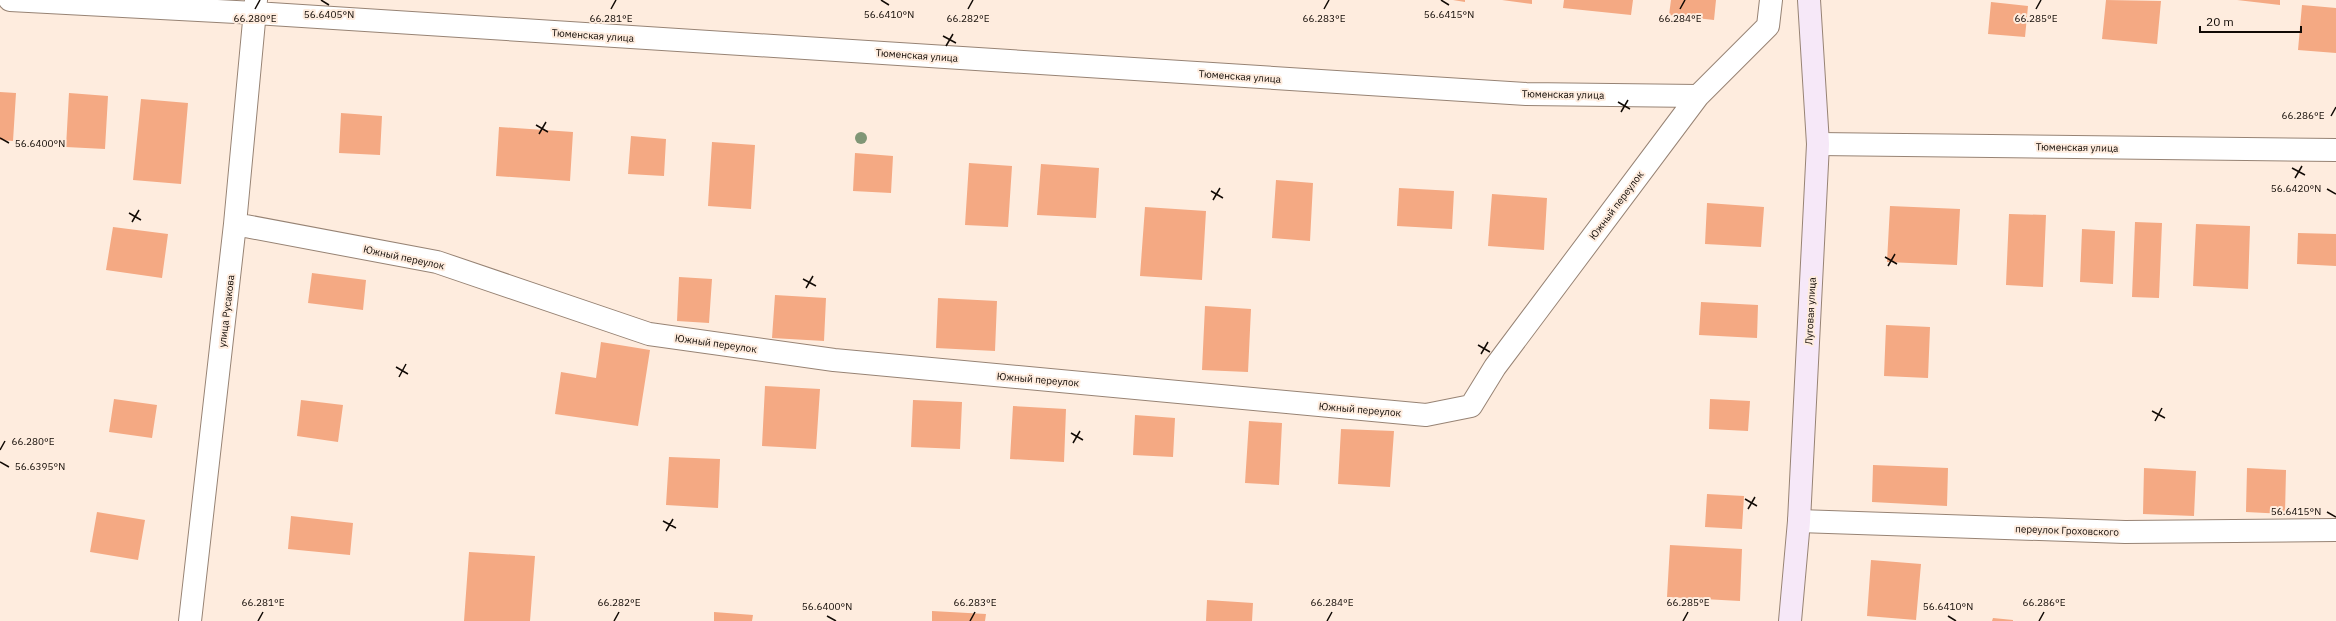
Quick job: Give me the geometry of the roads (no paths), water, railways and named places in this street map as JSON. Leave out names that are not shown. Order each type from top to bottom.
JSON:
[{"type":"main road","name":"Луговая улица","points":[[1790,621],[1799,521],[1818,144],[1809,0]]},
{"type":"street","name":"Тюменская улица","points":[[10,0],[256,7],[1526,94],[1698,96]]},
{"type":"street","points":[[1698,96],[1768,26],[1771,0]]},
{"type":"street","name":"улица Русакова","points":[[190,621],[235,224],[256,7]]},
{"type":"street","name":"Южный переулок","points":[[235,224],[437,262],[649,334],[834,360],[1426,415],[1471,406],[1495,367],[1698,96]]},
{"type":"street","name":"Тюменская улица","points":[[1818,144],[2336,150]]},
{"type":"street","name":"переулок Гроховского","points":[[1799,521],[2125,532],[2336,530]]}]
